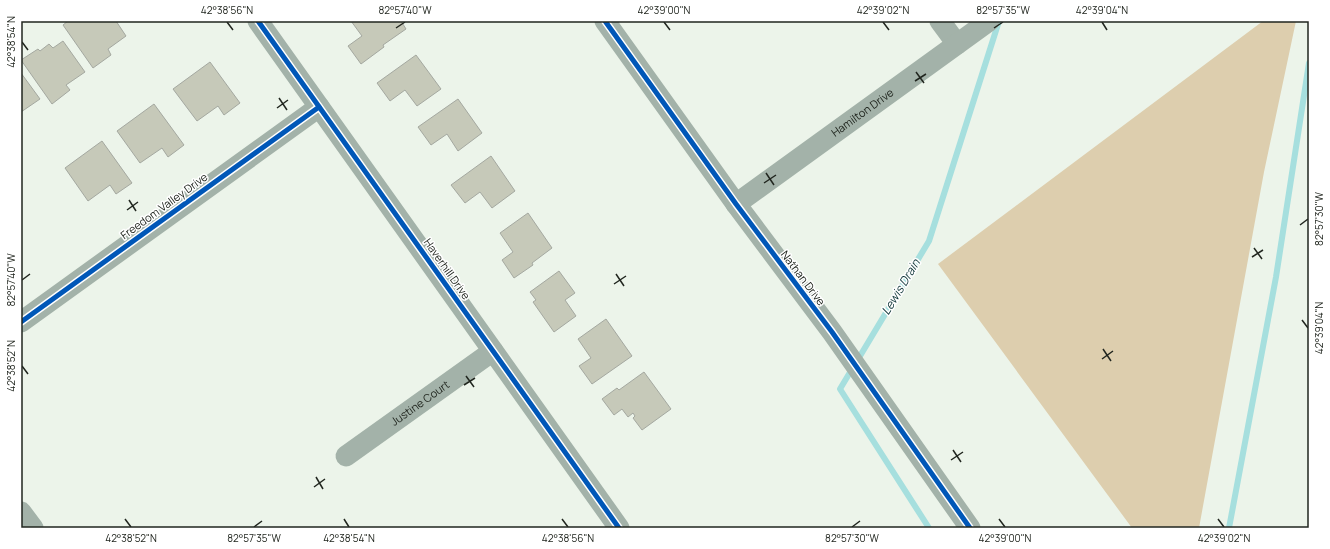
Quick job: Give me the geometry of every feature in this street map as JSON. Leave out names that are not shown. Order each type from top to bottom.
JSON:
[{"type":"street","name":"Haverhill Drive","points":[[258,21],[620,528]]},
{"type":"street","name":"Nathan Drive","points":[[605,21],[736,204],[832,332],[970,528]]},
{"type":"street","points":[[940,21],[957,44]]},
{"type":"street","name":"Hamilton Drive","points":[[736,204],[989,21]]},
{"type":"street","name":"Freedom Valley Drive","points":[[21,322],[319,107]]},
{"type":"street","name":"Justine Court","points":[[346,456],[493,351]]},
{"type":"street","points":[[21,512],[32,528]]},
{"type":"shaded area","points":[[1263,21],[1296,21],[1264,172],[1199,528],[1132,528],[938,264]]},
{"type":"building","points":[[68,21],[116,21],[126,36],[108,49],[111,55],[93,68],[63,25]]},
{"type":"building","points":[[351,21],[401,21],[406,29],[383,45],[384,47],[361,64],[348,46],[362,36]]},
{"type":"building","points":[[63,41],[85,72],[66,85],[70,90],[52,104],[21,60],[38,49],[40,51],[49,44],[53,48]]},
{"type":"building","points":[[416,55],[441,89],[417,106],[405,90],[390,101],[377,83]]},
{"type":"building","points":[[210,62],[240,103],[224,115],[218,106],[197,121],[173,89]]},
{"type":"building","points":[[21,73],[40,99],[21,112]]},
{"type":"building","points":[[458,99],[482,133],[458,151],[447,134],[431,145],[418,127]]},
{"type":"building","points":[[154,104],[184,145],[168,157],[162,148],[140,163],[117,131]]},
{"type":"building","points":[[102,141],[132,183],[116,194],[110,185],[88,201],[65,168]]},
{"type":"building","points":[[491,156],[515,191],[492,208],[480,192],[465,203],[451,185]]},
{"type":"building","points":[[528,213],[552,248],[532,263],[533,265],[514,278],[502,260],[513,252],[500,233]]},
{"type":"building","points":[[559,271],[575,293],[565,300],[576,316],[554,332],[533,302],[536,300],[530,292]]},
{"type":"building","points":[[606,319],[632,356],[592,384],[579,366],[591,358],[578,339]]},
{"type":"building","points":[[644,372],[671,409],[642,430],[633,418],[635,416],[633,413],[628,417],[622,409],[614,415],[602,399],[617,388],[619,390]]},
{"type":"waterway","name":"Lewis Drain","points":[[857,361],[929,241],[999,21]]},
{"type":"waterway","points":[[1229,528],[1276,277],[1309,63]]},
{"type":"waterway","name":"Lewis Drain","points":[[852,369],[840,389],[929,528]]},
{"type":"cycle path","points":[[258,21],[619,528]]},
{"type":"cycle path","points":[[605,21],[736,204],[832,332],[970,528]]},
{"type":"cycle path","points":[[21,322],[319,107]]}]
